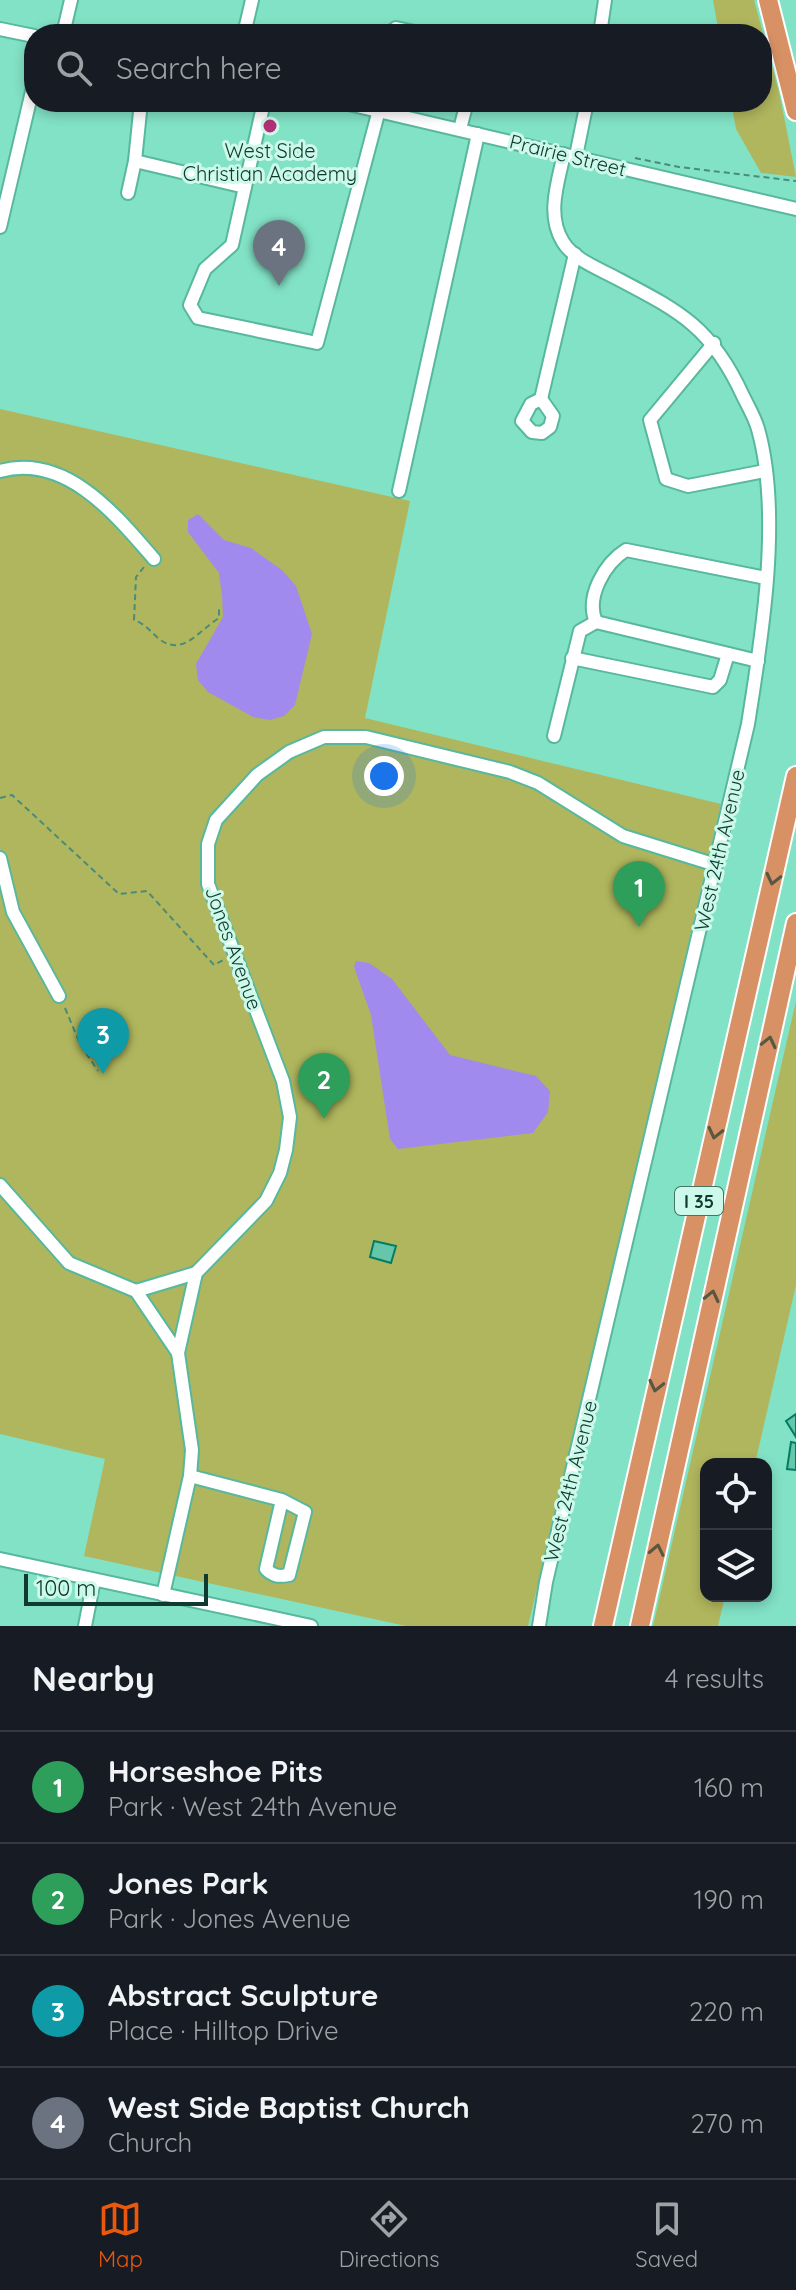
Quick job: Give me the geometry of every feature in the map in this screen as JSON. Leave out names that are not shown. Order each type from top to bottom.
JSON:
[{"type":"highway","points":[[768,0],[796,111]]},
{"type":"highway","name":"I 35","points":[[603,1626],[796,776]]},
{"type":"highway","name":"I 35","points":[[640,1626],[796,923]]},
{"type":"street","points":[[65,24],[71,0]]},
{"type":"street","points":[[246,24],[252,0]]},
{"type":"street","points":[[601,24],[605,0]]},
{"type":"street","points":[[0,29],[24,34]]},
{"type":"street","points":[[0,227],[27,112]]},
{"type":"street","points":[[128,193],[140,112]]},
{"type":"street","points":[[262,112],[232,245],[205,269],[192,294],[192,314],[198,318],[317,343],[371,112]]},
{"type":"street","name":"Prairie Street","points":[[392,112],[796,209]]},
{"type":"street","points":[[460,129],[464,112]]},
{"type":"street","points":[[541,399],[575,254],[564,243],[556,225],[554,202],[584,112]]},
{"type":"street","points":[[399,491],[478,134]]},
{"type":"street","points":[[135,161],[245,187]]},
{"type":"street","name":"West 24th Avenue","points":[[539,1626],[546,1582],[748,724],[766,613],[765,471],[758,428],[714,343],[683,314],[575,254]]},
{"type":"street","points":[[714,343],[650,420],[666,479],[688,486],[765,471]]},
{"type":"street","points":[[0,471],[35,468],[57,473],[80,485],[154,559]]},
{"type":"street","points":[[596,622],[595,603],[603,573],[613,559],[626,550],[766,578]]},
{"type":"street","points":[[554,736],[580,631],[596,622],[758,661]]},
{"type":"street","points":[[572,658],[713,687],[720,680],[728,654]]},
{"type":"street","name":"Jones Avenue","points":[[196,1273],[266,1201],[280,1173],[290,1117],[283,1081],[208,884],[208,844],[216,820],[257,775],[289,752],[324,737],[366,737],[510,772],[538,783],[623,836],[716,865]]},
{"type":"street","points":[[0,858],[13,912],[59,996]]},
{"type":"street","points":[[0,1185],[69,1263],[136,1291],[178,1353]]},
{"type":"street","points":[[136,1291],[196,1273],[178,1353],[192,1450],[190,1476],[163,1595]]},
{"type":"street","points":[[190,1476],[282,1500],[305,1512],[289,1575],[273,1576],[266,1569],[282,1500]]},
{"type":"street","points":[[0,1559],[311,1626]]},
{"type":"street","points":[[85,1626],[94,1580]]},
{"type":"path","points":[[634,157],[796,181]]},
{"type":"path","points":[[154,559],[136,577],[134,620],[145,624],[166,644],[175,647],[185,645],[219,618],[219,608]]},
{"type":"path","points":[[0,798],[12,795],[119,894],[147,891],[214,965],[235,953]]},
{"type":"path","points":[[59,996],[80,1044],[98,1071]]},
{"type":"green space","points":[[713,0],[754,0],[761,24],[717,24]]},
{"type":"green space","points":[[772,66],[796,177],[761,173],[736,129],[733,112],[772,112]]},
{"type":"green space","points":[[0,409],[410,501],[365,718],[721,804],[528,1626],[406,1626],[84,1556],[105,1459],[0,1434]]},
{"type":"green space","points":[[796,1001],[796,1285],[756,1458],[700,1458],[700,1602],[724,1602],[718,1626],[653,1626]]},
{"type":"shaded area","points":[[198,514],[224,540],[251,548],[282,570],[296,586],[312,634],[295,705],[284,716],[270,720],[253,717],[208,692],[198,680],[196,664],[223,617],[219,573],[188,532],[188,520]]},
{"type":"shaded area","points":[[356,961],[369,963],[392,979],[450,1055],[536,1076],[550,1091],[548,1112],[533,1133],[398,1149],[390,1139],[371,1015],[354,967]]},
{"type":"building","points":[[374,1241],[396,1246],[391,1263],[370,1257]]},
{"type":"building","points":[[796,1414],[796,1437],[786,1421]]},
{"type":"building","points":[[791,1442],[796,1443],[796,1470],[787,1469]]},
{"type":"place","name":"West Side Christian Academy","points":[[270,126]]},
{"type":"place","name":"West Side Baptist Church","points":[[279,286]]},
{"type":"place","name":"Horseshoe Pits","points":[[639,927]]},
{"type":"place","name":"Abstract Sculpture","points":[[103,1074]]},
{"type":"place","name":"Jones Park","points":[[324,1119]]}]
